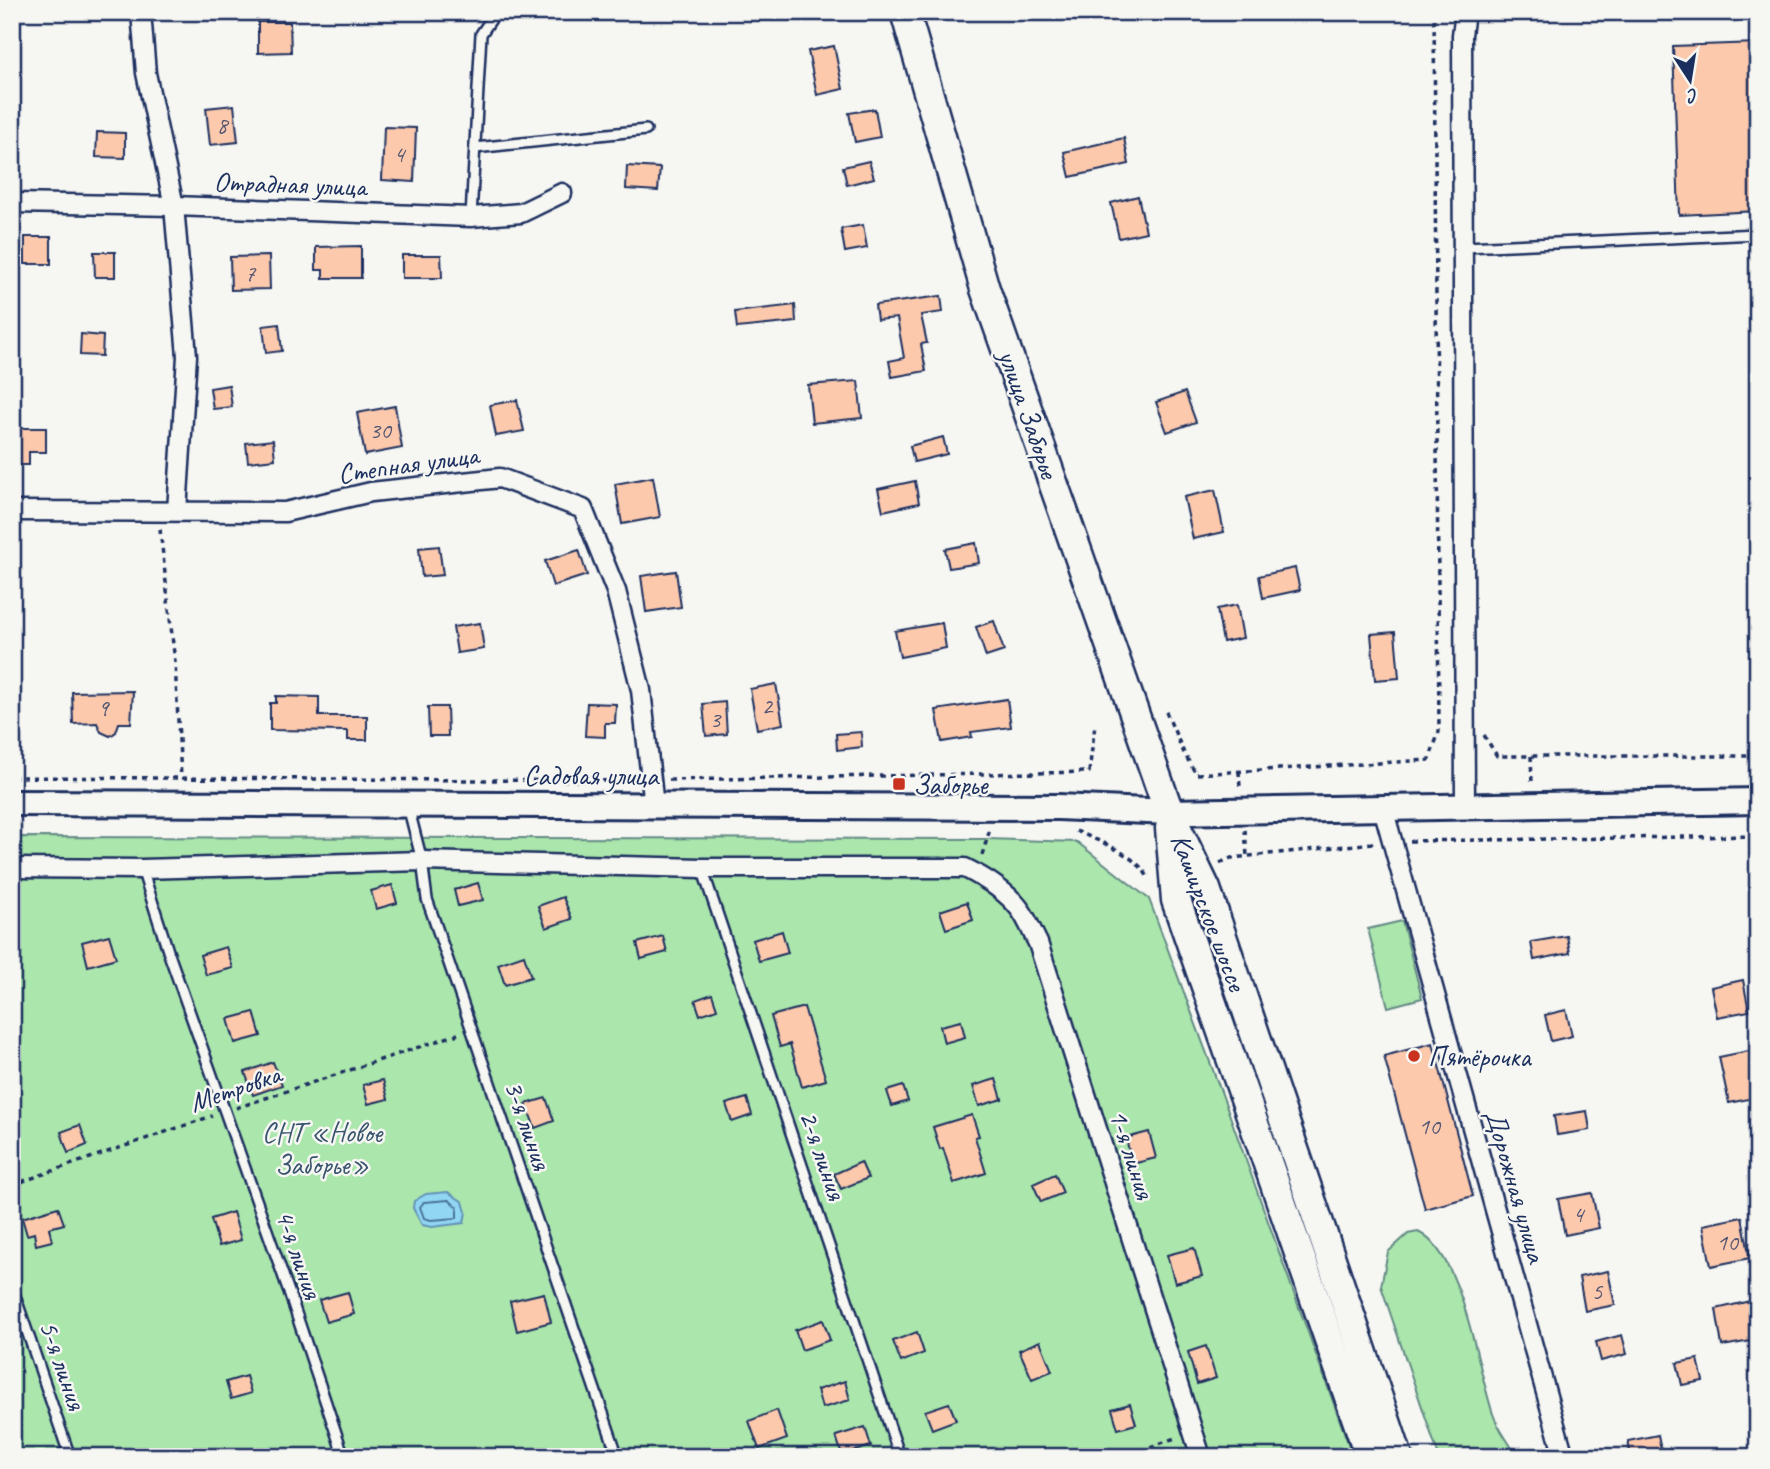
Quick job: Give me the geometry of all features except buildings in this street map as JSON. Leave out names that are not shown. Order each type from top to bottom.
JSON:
[{"type":"main road","name":"улица Заборье","points":[[905,12],[985,289],[1168,812]]},
{"type":"main road","name":"Садовая улица","points":[[12,803],[1044,807],[1168,812],[1757,803]]},
{"type":"main road","name":"Каширское шоссе","points":[[1168,812],[1186,878],[1215,915],[1398,1457]]},
{"type":"main road","name":"Каширское шоссе","points":[[1186,878],[1176,900],[1370,1457]]},
{"type":"street","points":[[141,12],[146,74],[174,206],[187,356],[177,512]]},
{"type":"street","points":[[1465,12],[1462,35],[1465,806]]},
{"type":"street","name":"Отрадная улица","points":[[12,203],[471,216],[521,213],[562,194]]},
{"type":"street","name":"Степная улица","points":[[12,511],[285,512],[371,492],[500,478],[583,509],[616,591],[641,690],[654,806]]},
{"type":"street","name":"Дорожная улица","points":[[1384,808],[1564,1457]]},
{"type":"street","points":[[12,868],[142,869],[422,861],[702,868],[965,868],[984,877]]},
{"type":"street","name":"1-я линия","points":[[984,877],[1019,907],[1038,943],[1201,1457]]},
{"type":"lane","points":[[471,216],[481,34],[496,12]]},
{"type":"lane","points":[[475,149],[646,130]]},
{"type":"lane","points":[[1464,247],[1758,234]]},
{"type":"lane","name":"3-я линия","points":[[407,804],[422,861],[426,899],[618,1457]]},
{"type":"lane","name":"2-я линия","points":[[702,868],[900,1457]]},
{"type":"lane","name":"4-я линия","points":[[142,869],[344,1457]]},
{"type":"lane","name":"5-я линия","points":[[12,1287],[70,1457]]},
{"type":"path","points":[[1166,712],[1196,774],[1429,760],[1438,732],[1434,12]]},
{"type":"path","points":[[158,512],[176,662],[181,778]]},
{"type":"path","points":[[12,777],[651,781],[1089,772],[1096,725]]},
{"type":"path","points":[[1483,734],[1497,755],[1758,756]]},
{"type":"path","points":[[984,877],[991,824]]},
{"type":"path","points":[[1068,827],[1111,846],[1145,870],[1152,889],[1186,878],[1231,858],[1393,841],[1758,836]]},
{"type":"path","name":"Метровка","points":[[12,1185],[472,1029]]},
{"type":"path","points":[[1122,1457],[1193,1432]]},
{"type":"green space","name":"СНТ «Новое Заборье»","points":[[12,837],[987,839],[1077,842],[1149,899],[1353,1457],[12,1457]]},
{"type":"green space","points":[[1402,921],[1422,998],[1388,1007],[1368,929]]},
{"type":"green space","points":[[1418,1232],[1433,1244],[1457,1287],[1493,1414],[1517,1457],[1439,1457],[1381,1286],[1388,1252],[1408,1234]]},
{"type":"water","points":[[448,1192],[463,1202],[466,1212],[464,1223],[432,1227],[422,1225],[413,1208],[414,1201],[426,1194]]},
{"type":"place","name":"Заборье","points":[[899,784]]},
{"type":"place","name":"Пятёрочка","points":[[1414,1056]]}]
